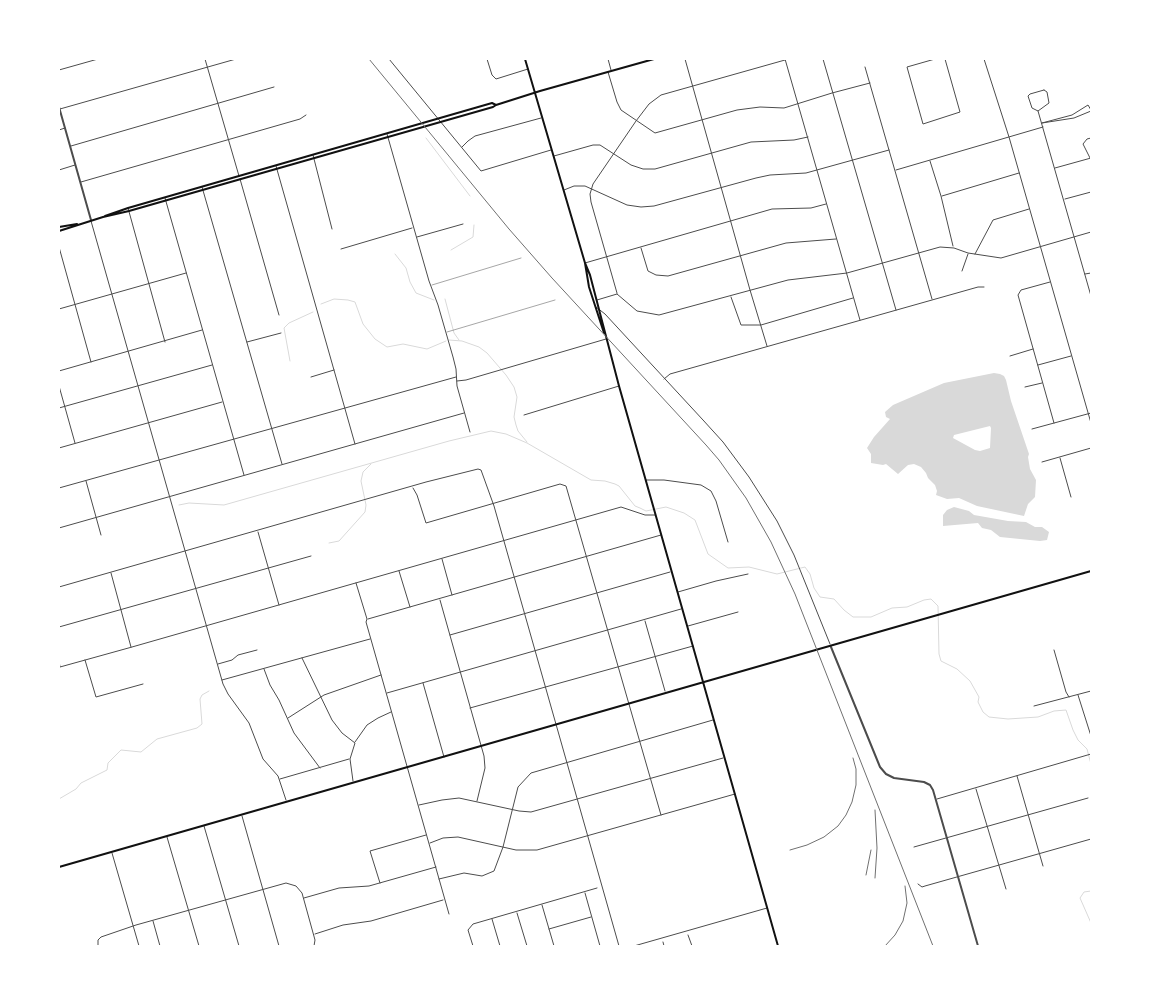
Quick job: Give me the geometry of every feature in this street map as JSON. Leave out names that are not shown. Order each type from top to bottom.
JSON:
[{"type":"main road","points":[[525,59],[554,156],[586,276],[605,336]]},
{"type":"main road","points":[[103,217],[109,213],[240,180],[654,59]]},
{"type":"main road","points":[[59,231],[276,165],[492,103],[496,105]]},
{"type":"main road","points":[[467,110],[468,114]]},
{"type":"main road","points":[[59,228],[80,224]]},
{"type":"main road","points":[[584,263],[590,274],[606,340],[645,480],[778,946]]},
{"type":"main road","points":[[59,867],[1091,571]]},
{"type":"street","points":[[59,70],[98,59]]},
{"type":"street","points":[[205,59],[279,316]]},
{"type":"street","points":[[236,59],[59,108],[222,680],[228,694],[249,722],[263,759],[280,779],[286,802]]},
{"type":"street","points":[[389,59],[480,171],[552,150]]},
{"type":"street","points":[[487,59],[494,78],[528,70]]},
{"type":"street","points":[[608,59],[618,105],[625,114],[655,133],[737,110],[760,107],[784,108],[832,93],[870,84]]},
{"type":"street","points":[[685,59],[767,347]]},
{"type":"street","points":[[860,321],[847,273],[785,59],[661,96],[650,104],[636,121],[592,188],[591,202],[617,294],[637,312],[659,315],[788,280],[847,273],[940,247],[954,248],[968,254],[1001,258],[1091,232]]},
{"type":"street","points":[[823,59],[896,310]]},
{"type":"street","points":[[935,59],[907,67],[923,124],[960,112],[945,59]]},
{"type":"street","points":[[984,59],[1009,136],[1071,356],[1090,413],[1091,423]]},
{"type":"street","points":[[865,67],[932,300]]},
{"type":"street","points":[[70,146],[274,87]]},
{"type":"street","points":[[1038,111],[1049,103],[1045,90],[1028,96],[1032,108],[1038,111],[1042,123],[1091,296]]},
{"type":"street","points":[[1088,106],[1091,111],[1074,118],[1042,123],[1047,120],[1072,115],[1088,106]]},
{"type":"street","points":[[80,182],[300,119],[306,114]]},
{"type":"street","points":[[461,148],[475,136],[542,117]]},
{"type":"street","points":[[895,170],[1043,127]]},
{"type":"street","points":[[59,130],[65,128]]},
{"type":"street","points":[[386,134],[456,370],[464,413],[470,432]]},
{"type":"street","points":[[554,156],[596,145],[603,146],[631,164],[649,169],[661,168],[751,142],[794,140],[808,137]]},
{"type":"street","points":[[1055,168],[1090,158],[1084,144],[1087,139],[1091,138]]},
{"type":"street","points":[[563,190],[580,186],[592,188],[620,202],[641,207],[661,205],[770,175],[801,174],[889,150]]},
{"type":"street","points":[[313,155],[332,229]]},
{"type":"street","points":[[930,160],[954,248]]},
{"type":"street","points":[[59,170],[75,165]]},
{"type":"street","points":[[276,165],[355,444]]},
{"type":"street","points":[[941,196],[1019,173]]},
{"type":"street","points":[[202,187],[282,466]]},
{"type":"street","points":[[1064,200],[1091,192]]},
{"type":"street","points":[[165,199],[244,476]]},
{"type":"street","points":[[584,263],[772,209],[811,208],[827,204]]},
{"type":"street","points":[[128,208],[165,342]]},
{"type":"street","points":[[975,255],[993,220],[1029,209]]},
{"type":"street","points":[[416,237],[463,224]]},
{"type":"street","points":[[341,248],[413,228]]},
{"type":"street","points":[[640,247],[648,271],[656,275],[668,276],[786,242],[836,239]]},
{"type":"street","points":[[59,247],[91,362]]},
{"type":"street","points":[[962,271],[968,254]]},
{"type":"street","points":[[59,309],[186,273]]},
{"type":"street","points":[[1085,275],[1091,273]]},
{"type":"street","points":[[1050,282],[1021,290],[1018,298],[1054,423]]},
{"type":"street","points":[[664,379],[670,374],[978,287],[984,287]]},
{"type":"street","points":[[597,300],[617,294]]},
{"type":"street","points":[[731,296],[741,324],[761,325],[854,298]]},
{"type":"street","points":[[595,307],[723,442],[749,477],[777,521],[801,571],[880,767],[886,774],[898,779],[926,782],[932,788],[978,946]]},
{"type":"street","points":[[59,371],[202,330]]},
{"type":"street","points":[[247,342],[281,333]]},
{"type":"street","points":[[457,380],[463,381],[606,340]]},
{"type":"street","points":[[1010,356],[1033,349]]},
{"type":"street","points":[[1038,366],[1071,356]]},
{"type":"street","points":[[59,408],[212,364]]},
{"type":"street","points":[[311,377],[334,370]]},
{"type":"street","points":[[59,488],[456,377]]},
{"type":"street","points":[[1025,387],[1043,382]]},
{"type":"street","points":[[59,386],[75,443]]},
{"type":"street","points":[[524,415],[619,386]]},
{"type":"street","points":[[59,448],[223,402]]},
{"type":"street","points":[[59,528],[464,413]]},
{"type":"street","points":[[1032,429],[1090,413]]},
{"type":"street","points":[[1042,462],[1091,448]]},
{"type":"street","points":[[1060,457],[1071,497]]},
{"type":"street","points":[[59,588],[372,498],[478,469],[481,470],[514,578],[619,946]]},
{"type":"street","points":[[645,480],[657,479],[701,485],[711,491],[716,501],[728,542]]},
{"type":"street","points":[[86,480],[101,535]]},
{"type":"street","points":[[412,487],[426,523],[564,484],[577,520],[661,815]]},
{"type":"street","points":[[59,661],[60,667],[621,507],[645,516],[655,514]]},
{"type":"street","points":[[258,532],[279,605]]},
{"type":"street","points":[[367,620],[661,536]]},
{"type":"street","points":[[59,627],[311,556]]},
{"type":"street","points":[[442,558],[452,596]]},
{"type":"street","points":[[399,570],[410,607]]},
{"type":"street","points":[[450,635],[672,572]]},
{"type":"street","points":[[111,573],[132,647]]},
{"type":"street","points":[[678,592],[748,574]]},
{"type":"street","points":[[356,583],[449,914]]},
{"type":"street","points":[[439,599],[482,746],[485,768],[477,801]]},
{"type":"street","points":[[386,693],[682,609]]},
{"type":"street","points":[[687,627],[738,612]]},
{"type":"street","points":[[645,620],[666,694]]},
{"type":"street","points":[[222,680],[370,638]]},
{"type":"street","points":[[470,708],[692,646]]},
{"type":"street","points":[[217,664],[256,650]]},
{"type":"street","points":[[1054,650],[1069,697]]},
{"type":"street","points":[[302,657],[327,713],[336,727],[355,743]]},
{"type":"street","points":[[85,660],[96,697],[143,684]]},
{"type":"street","points":[[264,668],[270,685],[301,743],[320,768]]},
{"type":"street","points":[[288,719],[321,697],[381,675]]},
{"type":"street","points":[[423,683],[444,757]]},
{"type":"street","points":[[1034,706],[1091,691]]},
{"type":"street","points":[[1078,694],[1091,736]]},
{"type":"street","points":[[354,783],[350,759],[355,743],[367,725],[392,712]]},
{"type":"street","points":[[439,879],[459,873],[481,876],[491,873],[497,867],[518,787],[528,775],[538,770],[714,720]]},
{"type":"street","points":[[936,799],[1091,754]]},
{"type":"street","points":[[419,805],[454,798],[477,801],[511,810],[531,812],[725,757]]},
{"type":"street","points":[[280,779],[350,759]]},
{"type":"street","points":[[1017,776],[1043,866]]},
{"type":"street","points":[[976,787],[1006,888]]},
{"type":"street","points":[[429,843],[443,838],[458,837],[524,851],[537,850],[735,794]]},
{"type":"street","points":[[914,847],[1088,798]]},
{"type":"street","points":[[241,815],[278,946]]},
{"type":"street","points":[[204,825],[239,946]]},
{"type":"street","points":[[380,883],[370,851],[426,835]]},
{"type":"street","points":[[167,836],[198,946]]},
{"type":"street","points":[[918,884],[922,887],[959,878],[1091,839]]},
{"type":"street","points":[[111,852],[139,946]]},
{"type":"street","points":[[304,898],[339,888],[369,886],[436,867]]},
{"type":"street","points":[[98,946],[98,940],[101,937],[262,889],[289,884],[299,889],[304,898],[314,934],[314,946]]},
{"type":"street","points":[[473,946],[468,930],[475,923],[597,888]]},
{"type":"street","points":[[585,892],[600,946]]},
{"type":"street","points":[[314,934],[445,899]]},
{"type":"street","points":[[541,904],[554,946]]},
{"type":"street","points":[[634,946],[767,908]]},
{"type":"street","points":[[517,912],[527,946]]},
{"type":"street","points":[[549,929],[591,917]]},
{"type":"street","points":[[492,918],[500,946]]},
{"type":"street","points":[[153,921],[160,946]]},
{"type":"street","points":[[688,935],[692,946]]},
{"type":"street","points":[[663,942],[664,946]]},
{"type":"lane","points":[[430,286],[521,258]]},
{"type":"lane","points":[[445,332],[555,300]]},
{"type":"shaded area","points":[[994,373],[1004,376],[1029,454],[1030,469],[1036,480],[1035,497],[1028,504],[1024,516],[977,506],[959,498],[947,499],[936,495],[935,485],[921,467],[914,464],[908,465],[898,474],[886,464],[871,463],[871,454],[867,448],[890,419],[886,417],[885,412],[893,405],[944,383]],"holes":[[[990,426],[990,448],[980,451],[953,438],[954,435]]]},
{"type":"shaded area","points":[[954,507],[969,511],[974,515],[1026,522],[1035,527],[1042,527],[1049,532],[1047,540],[1000,537],[991,530],[982,528],[978,523],[943,526],[943,515],[947,510]]},
{"type":"waterway","points":[[426,138],[470,196]]},
{"type":"waterway","points":[[451,250],[473,237],[474,225]]},
{"type":"waterway","points":[[395,254],[406,268],[416,293],[434,300]]},
{"type":"waterway","points":[[321,304],[334,299],[355,302],[363,324],[375,339],[387,347],[403,344],[427,349],[446,341]]},
{"type":"waterway","points":[[445,299],[454,333],[459,340]]},
{"type":"waterway","points":[[290,361],[284,328],[289,323],[313,312]]},
{"type":"waterway","points":[[449,340],[462,341],[479,347],[487,353],[506,375],[514,387],[517,397],[514,417],[516,425],[518,431],[527,442]]},
{"type":"waterway","points":[[179,505],[189,503],[224,505],[449,441],[491,431],[506,434],[527,443],[591,480],[605,481],[619,486],[635,506],[646,511],[666,507],[684,513],[695,520],[708,554],[728,568],[749,567],[777,574],[805,567],[820,597],[834,599],[853,617],[871,617],[892,608],[907,607],[931,599],[938,606],[939,654],[941,661],[957,669],[970,681],[979,697],[978,702],[983,712],[989,717],[1008,719],[1038,717],[1054,711],[1066,710],[1078,740],[1087,749],[1091,764]]},
{"type":"waterway","points":[[329,543],[339,541],[365,512],[366,505],[361,481],[363,472],[371,464]]},
{"type":"waterway","points":[[59,799],[76,789],[81,783],[107,770],[108,763],[121,750],[141,752],[157,739],[197,728],[202,724],[200,699],[202,695],[209,691]]},
{"type":"waterway","points":[[1091,891],[1084,892],[1080,898],[1091,923]]},
{"type":"railway","points":[[369,59],[509,229],[706,445],[746,498],[771,542],[795,594],[933,946]]},
{"type":"railway","points":[[790,850],[824,837],[838,826],[846,815],[852,802],[856,785],[856,769],[853,758]]},
{"type":"railway","points":[[875,810],[877,848],[875,878]]},
{"type":"railway","points":[[866,875],[871,850]]},
{"type":"railway","points":[[885,946],[895,935],[903,921],[907,903],[905,886]]}]
